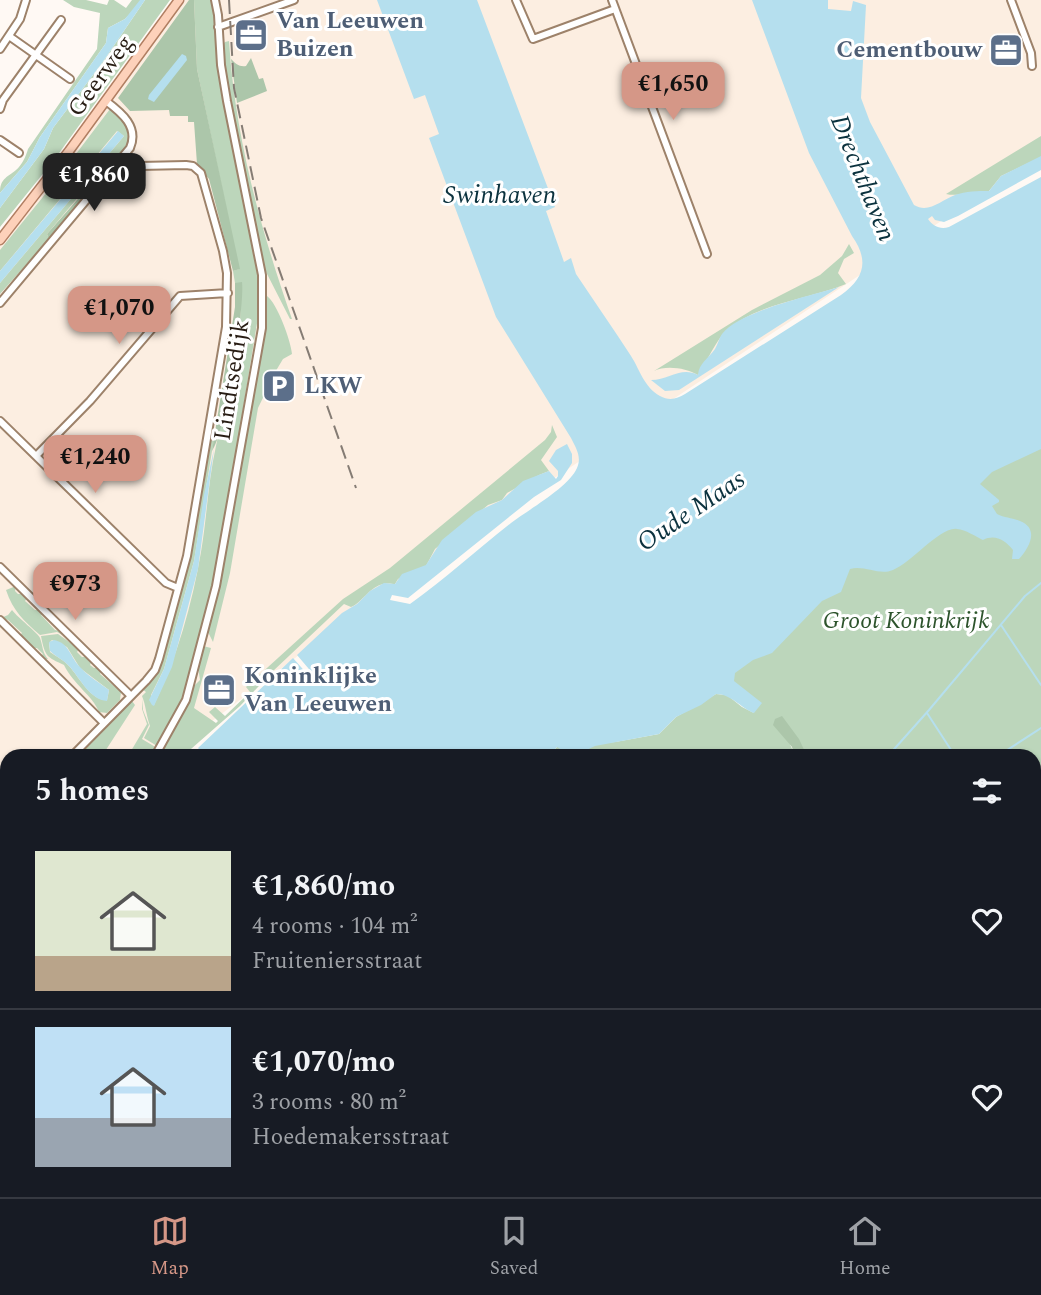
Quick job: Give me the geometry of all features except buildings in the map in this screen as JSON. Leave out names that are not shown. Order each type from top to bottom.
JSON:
[{"type":"main road","name":"Geerweg","points":[[0,240],[106,102],[179,0]]},
{"type":"street","points":[[0,49],[20,19],[26,0]]},
{"type":"street","name":"Lindtsedijk","points":[[159,749],[186,699],[213,598],[262,328],[262,275],[227,101],[215,0]]},
{"type":"street","points":[[218,27],[294,0]]},
{"type":"street","points":[[516,0],[533,39],[615,9]]},
{"type":"street","points":[[612,0],[707,254]]},
{"type":"street","points":[[1011,0],[1031,52],[1032,66]]},
{"type":"street","points":[[0,109],[3,100],[34,54],[61,20]]},
{"type":"street","points":[[9,36],[70,79]]},
{"type":"street","points":[[0,303],[125,155],[133,142],[131,127],[123,115],[106,102]]},
{"type":"street","points":[[0,140],[19,153]]},
{"type":"street","points":[[79,749],[155,670],[191,529],[226,327],[228,293],[223,251],[201,173],[193,166],[186,165],[140,166],[125,155]]},
{"type":"street","points":[[36,456],[90,401],[180,296],[228,293]]},
{"type":"street","points":[[0,421],[166,583],[178,588]]},
{"type":"street","points":[[0,568],[131,696]]},
{"type":"street","points":[[0,620],[104,723]]},
{"type":"shaded area","points":[[177,0],[1041,0],[1041,161],[1000,182],[378,595],[175,749],[0,749],[0,237]]},
{"type":"green space","points":[[63,0],[86,0],[107,5],[109,0],[114,0],[126,8],[132,0],[143,0],[125,19],[108,28],[106,43],[40,137],[27,162],[0,193],[2,182],[20,166],[28,149],[97,49],[100,13],[74,7]]},
{"type":"green space","points":[[145,0],[170,0],[54,160],[0,227],[0,208],[44,149],[53,128]]},
{"type":"green space","points":[[189,0],[194,0],[197,69],[240,269],[233,271],[209,179],[197,164],[194,122],[188,122],[188,116],[170,116],[169,110],[130,111],[118,98]]},
{"type":"green space","points":[[194,0],[211,0],[217,16],[223,99],[258,275],[260,305],[216,574],[183,699],[157,746],[144,738],[150,726],[142,696],[146,692],[142,689],[156,674],[162,660],[190,555],[209,440],[214,441],[194,561],[164,669],[151,695],[154,705],[177,649],[193,592],[213,459],[234,365],[241,304],[241,283],[235,283],[233,271],[239,269],[197,69]]},
{"type":"green space","points":[[229,41],[243,148],[260,218],[292,319],[264,268],[224,71],[222,46]]},
{"type":"green space","points":[[251,58],[267,91],[237,103],[231,59],[238,65],[246,66]]},
{"type":"green space","points":[[110,109],[126,127],[127,144],[123,153],[108,169],[97,175],[47,234],[49,239],[0,294],[0,283],[124,136],[117,131],[0,271],[0,250]]},
{"type":"green space","points":[[1041,136],[1041,157],[1001,176],[989,191],[946,194]]},
{"type":"green space","points":[[107,166],[110,168],[49,239],[47,234]]},
{"type":"green space","points":[[849,244],[854,253],[844,259],[838,273],[846,284],[782,303],[737,323],[721,336],[698,375],[676,368],[654,371],[752,310],[820,275],[842,256]]},
{"type":"green space","points":[[242,282],[233,370],[223,421],[212,451],[235,307],[235,283]]},
{"type":"green space","points":[[267,296],[283,323],[292,354],[283,359],[258,408],[230,573],[213,642],[207,630]]},
{"type":"green space","name":"Groot Koninkrijk","points":[[1041,382],[1041,749],[794,749],[789,742],[792,749],[555,749],[659,734],[676,717],[716,694],[727,695],[754,713],[662,616]]},
{"type":"green space","points":[[552,425],[557,437],[541,460],[549,471],[507,493],[502,500],[488,505],[435,549],[426,566],[398,579],[395,584],[379,585],[351,607],[344,604],[240,706],[191,749],[161,749],[178,721],[192,688],[200,680],[198,667],[203,646],[211,648],[194,708],[216,723],[218,721],[209,712],[215,707],[225,716],[250,692],[246,687],[343,599],[390,568],[545,440]]},
{"type":"green space","points":[[16,586],[15,591],[24,594],[27,598],[25,601],[35,610],[40,610],[44,614],[41,615],[55,630],[61,631],[71,640],[57,632],[40,635],[29,625],[16,610],[6,590]]},
{"type":"green space","points":[[12,610],[40,638],[48,659],[43,659],[43,654],[37,648],[31,648],[20,635],[22,633],[8,620],[1,618]]},
{"type":"green space","points":[[58,634],[79,649],[77,652],[82,657],[88,657],[92,661],[90,665],[99,668],[102,671],[100,674],[121,692],[120,700],[107,713],[99,712],[64,665],[48,655],[41,636]],"holes":[[[52,640],[67,647],[80,668],[109,690],[107,700],[90,692],[67,664],[50,652],[49,643]]]},
{"type":"green space","points":[[142,699],[149,725],[142,739],[156,749],[132,749],[147,724]]},
{"type":"green space","points":[[132,701],[135,705],[107,749],[83,749]]},
{"type":"green space","points":[[782,716],[804,749],[792,749],[773,725],[775,719]]},
{"type":"water","points":[[140,0],[145,0],[53,128],[44,149],[0,208],[0,193],[27,162],[40,137],[106,43],[108,28],[125,19]]},
{"type":"water","points":[[377,0],[477,0],[555,207],[546,211],[564,262],[571,258],[576,274],[646,383],[660,396],[676,398],[841,295],[860,275],[861,253],[809,153],[752,0],[828,0],[828,9],[851,11],[853,1],[866,5],[861,98],[870,122],[914,205],[925,208],[959,194],[989,191],[1001,176],[1041,156],[1041,170],[958,216],[944,222],[935,220],[932,216],[928,219],[937,227],[949,227],[1041,177],[1041,449],[992,472],[980,484],[999,500],[992,506],[997,514],[1020,521],[1030,529],[1031,539],[1026,550],[1019,559],[1012,559],[1013,550],[1000,539],[983,540],[957,529],[943,533],[888,572],[850,569],[841,592],[822,601],[772,653],[753,660],[735,673],[734,681],[762,703],[754,713],[726,696],[716,694],[676,717],[659,734],[589,749],[199,749],[293,658],[316,684],[320,682],[297,655],[370,591],[384,583],[395,584],[402,574],[426,565],[442,540],[476,512],[502,500],[523,481],[549,471],[556,479],[558,471],[549,461],[556,450],[567,444],[572,454],[572,463],[561,480],[534,497],[408,598],[392,595],[390,600],[410,604],[511,523],[566,483],[577,468],[578,453],[571,438],[496,317],[429,138],[439,134],[425,95],[414,99]]},
{"type":"water","points":[[182,54],[187,60],[154,102],[148,99],[149,95]]},
{"type":"water","points":[[118,131],[124,136],[0,283],[0,271]]},
{"type":"water","points":[[839,287],[679,390],[665,391],[651,380],[686,372],[698,375],[700,367],[715,349],[722,334],[731,326],[759,311]]},
{"type":"water","points":[[214,449],[198,569],[172,667],[154,706],[149,700],[164,669],[194,561]]},
{"type":"water","points":[[54,640],[63,644],[84,671],[109,690],[107,701],[90,693],[67,664],[50,651],[49,642]]},
{"type":"waterway","points":[[894,749],[1025,596],[1041,583]]},
{"type":"waterway","points":[[1001,625],[1041,685]]},
{"type":"waterway","points":[[927,713],[950,749]]},
{"type":"waterway","points":[[1009,749],[1041,728]]},
{"type":"railway","points":[[229,0],[234,88],[261,218],[356,488]]},
{"type":"place","name":"Van Leeuwen Buizen","points":[[251,35]]},
{"type":"place","name":"Cementbouw","points":[[1006,50]]},
{"type":"place","name":"LKW","points":[[279,386]]},
{"type":"place","name":"Koninklijke Van Leeuwen","points":[[219,690]]},
{"type":"water label","name":"Drechthaven","points":[[863,178]]},
{"type":"water label","name":"Swinhaven","points":[[500,195]]},
{"type":"water label","name":"Oude Maas","points":[[691,511]]}]
